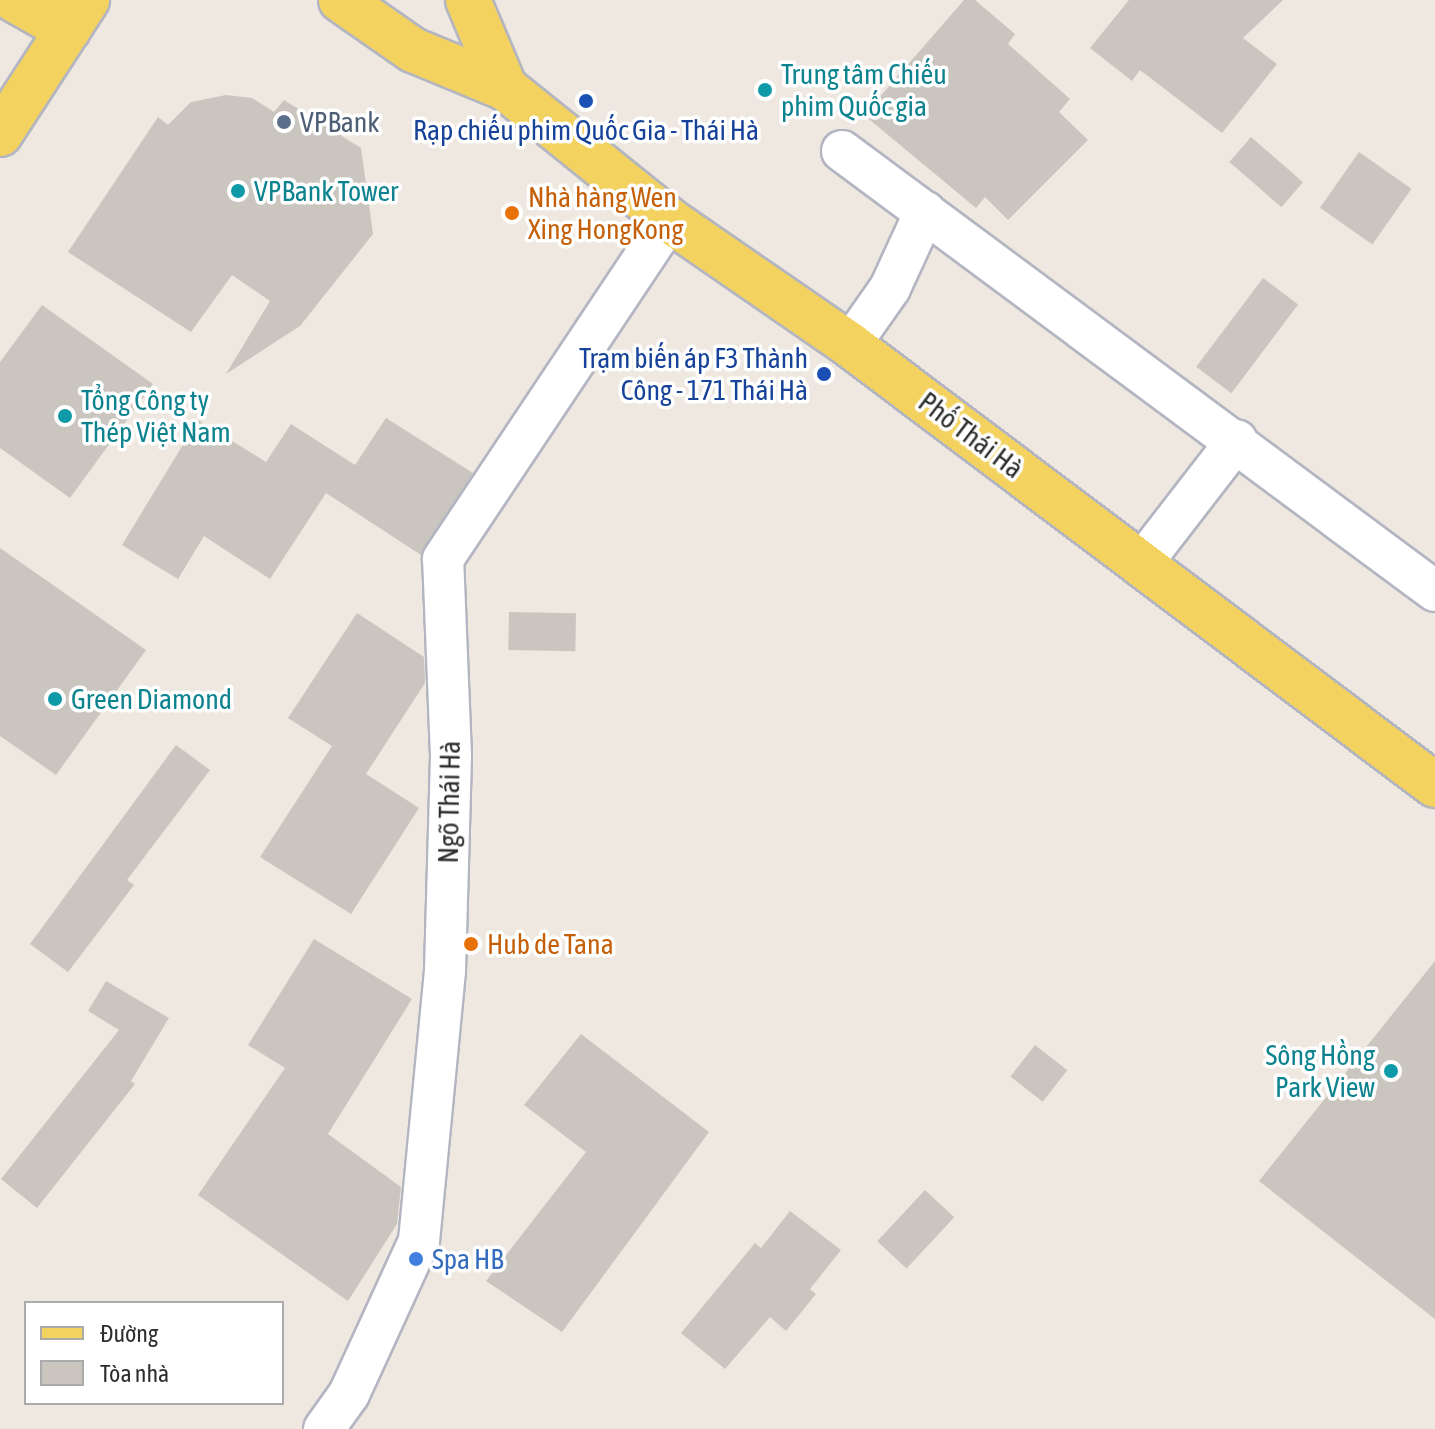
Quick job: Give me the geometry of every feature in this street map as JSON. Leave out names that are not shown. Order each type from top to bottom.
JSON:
[{"type":"main road","points":[[0,6],[3,0]]},
{"type":"main road","points":[[0,134],[78,15],[15,0]]},
{"type":"main road","name":"Phố Thái Hà","points":[[341,0],[413,50],[505,88],[669,220],[850,345],[1435,785]]},
{"type":"main road","name":"Phố Thái Hà","points":[[468,0],[505,88]]},
{"type":"street","points":[[842,151],[1237,440],[1435,591]]},
{"type":"street","points":[[850,345],[890,288],[925,212]]},
{"type":"street","name":"Ngõ Thái Hà","points":[[324,1429],[349,1394],[419,1241],[445,971],[451,756],[443,559],[669,220]]},
{"type":"street","points":[[1142,563],[1237,440]]},
{"type":"building","points":[[964,0],[975,0],[1015,34],[1008,44],[1070,99],[1059,112],[1088,140],[1008,220],[985,197],[976,208],[864,115]]},
{"type":"building","points":[[1129,0],[1283,0],[1243,38],[1277,64],[1222,133],[1140,70],[1132,81],[1090,48]]},
{"type":"building","name":"VPBank Tower","points":[[226,95],[252,98],[274,112],[284,100],[361,148],[373,234],[300,326],[226,374],[270,301],[232,275],[191,332],[68,252],[158,117],[168,125],[191,102]]},
{"type":"building","points":[[1251,137],[1303,182],[1281,207],[1229,162]]},
{"type":"building","points":[[1359,152],[1411,189],[1372,244],[1320,208]]},
{"type":"building","points":[[1263,278],[1298,304],[1231,393],[1196,367]]},
{"type":"building","name":"Tổng Công ty Thép Việt Nam","points":[[42,305],[153,384],[70,498],[0,448],[0,362]]},
{"type":"building","points":[[386,418],[473,473],[421,555],[326,493],[270,579],[204,536],[178,579],[122,545],[198,420],[266,462],[291,424],[355,465]]},
{"type":"building","name":"Green Diamond","points":[[0,548],[146,650],[56,775],[0,736]]},
{"type":"building","points":[[509,612],[576,613],[575,651],[508,650]]},
{"type":"building","points":[[357,613],[424,657],[425,683],[366,774],[419,808],[351,914],[260,857],[332,746],[288,718]]},
{"type":"building","points":[[176,745],[210,770],[127,880],[134,885],[68,972],[30,944]]},
{"type":"building","points":[[314,939],[412,999],[328,1134],[401,1187],[397,1224],[348,1301],[198,1195],[285,1068],[248,1045]]},
{"type":"building","name":"Sông Hồng Park View","points":[[1435,961],[1435,1319],[1259,1181]]},
{"type":"building","points":[[106,981],[169,1018],[131,1081],[135,1084],[37,1208],[1,1179],[119,1030],[88,1011]]},
{"type":"building","points":[[581,1034],[709,1132],[562,1332],[486,1281],[586,1152],[524,1105]]},
{"type":"building","points":[[1035,1045],[1067,1070],[1043,1102],[1010,1077]]},
{"type":"building","points":[[925,1190],[954,1217],[907,1268],[877,1241]]},
{"type":"building","points":[[790,1211],[841,1250],[810,1289],[816,1294],[786,1331],[770,1317],[725,1369],[681,1333],[755,1243],[761,1248]]},
{"type":"place","name":"Trung tâm Chiếu phim Quốc gia","points":[[765,90]]},
{"type":"place","name":"Rạp chiếu phim Quốc Gia - Thái Hà","points":[[586,101]]},
{"type":"place","name":"VPBank","points":[[284,122]]},
{"type":"place","name":"VPBank Tower","points":[[238,191]]},
{"type":"place","name":"Nhà hàng Wen Xing HongKong","points":[[512,213]]},
{"type":"place","name":"Trạm biến áp F3 Thành Công - 171 Thái Hà","points":[[824,374]]},
{"type":"place","name":"Tổng Công ty Thép Việt Nam","points":[[65,416]]},
{"type":"place","name":"Green Diamond","points":[[55,699]]},
{"type":"place","name":"Hub de Tana","points":[[471,944]]},
{"type":"place","name":"Sông Hồng Park View","points":[[1391,1071]]},
{"type":"place","name":"Spa HB","points":[[416,1259]]}]
